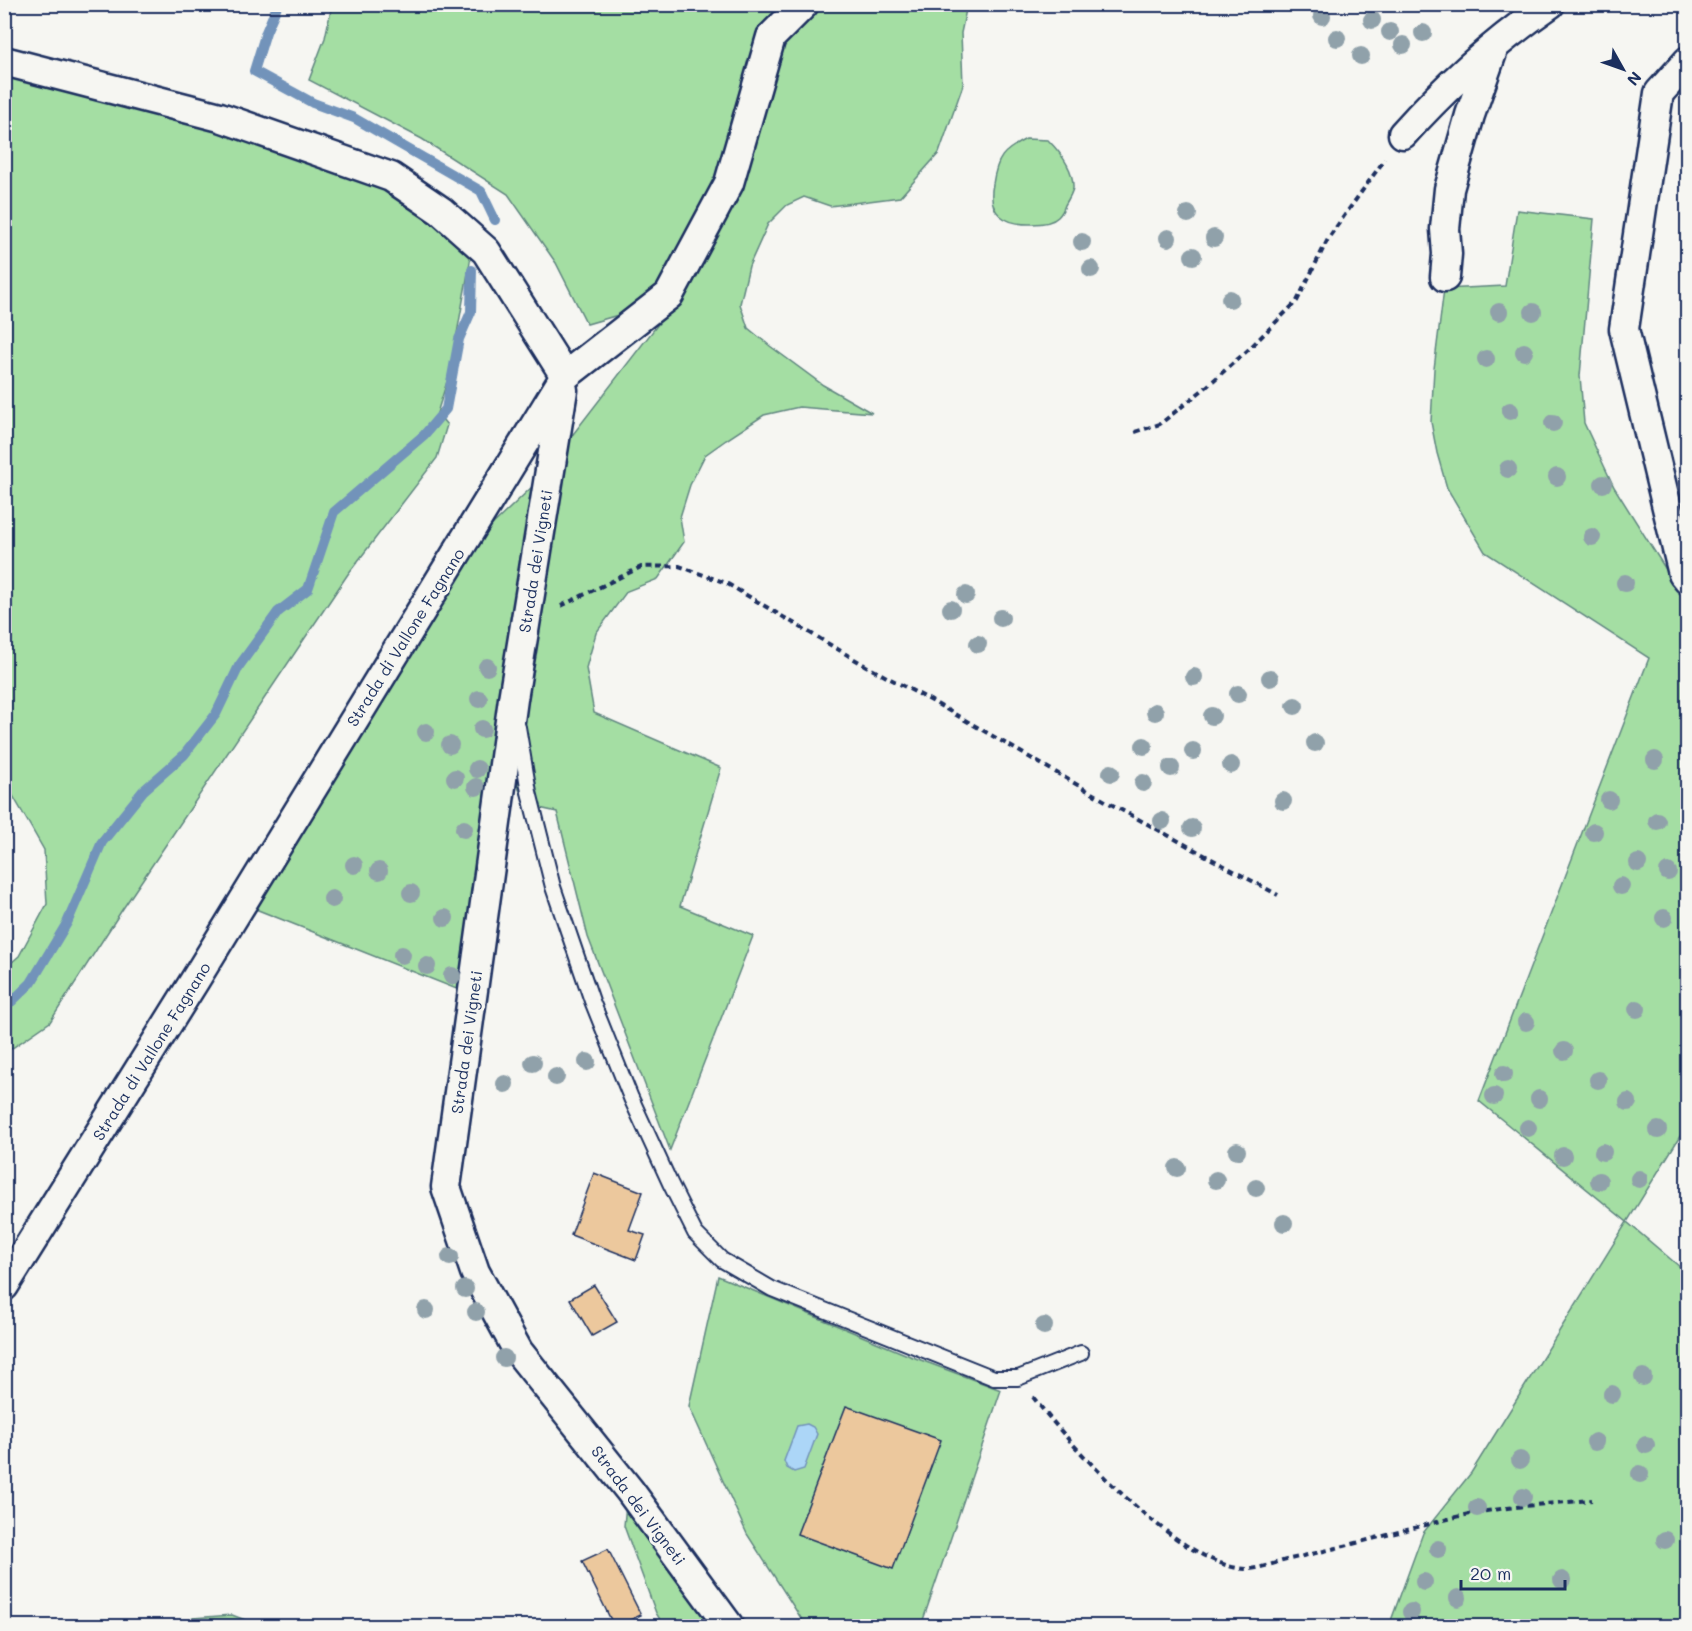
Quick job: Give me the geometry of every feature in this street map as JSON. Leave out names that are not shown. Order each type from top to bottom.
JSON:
[{"type":"street","name":"Strada di Vallone Fagnano","points":[[4,1286],[195,980],[565,376],[669,295],[729,183],[771,37],[804,4]]},
{"type":"street","points":[[1402,134],[1433,100],[1494,47],[1550,4]]},
{"type":"street","points":[[1445,277],[1447,254],[1445,229],[1449,189],[1470,115],[1494,47]]},
{"type":"street","points":[[4,61],[220,117],[391,177],[441,211],[486,251],[565,376]]},
{"type":"street","points":[[1688,61],[1659,93],[1624,329],[1683,574],[1688,580]]},
{"type":"street","name":"Strada dei Vigneti","points":[[565,376],[513,699],[446,1187],[476,1272],[518,1351],[630,1491],[729,1626]]},
{"type":"lane","points":[[513,699],[529,792],[542,845],[553,887],[588,991],[631,1098],[695,1233],[722,1260],[772,1289],[994,1378],[1018,1378],[1081,1353]]},
{"type":"path","points":[[1135,432],[1160,424],[1205,388],[1298,301],[1329,237],[1402,134]]},
{"type":"path","points":[[525,624],[641,567],[679,566],[726,583],[866,666],[1278,895]]},
{"type":"path","points":[[1018,1378],[1072,1444],[1137,1507],[1187,1546],[1219,1562],[1246,1569],[1358,1544],[1452,1518],[1530,1505],[1592,1500]]},
{"type":"green space","points":[[332,5],[795,5],[721,179],[657,287],[632,311],[587,324],[556,263],[508,194],[422,139],[309,80],[325,38]]},
{"type":"green space","points":[[814,5],[967,5],[961,33],[963,85],[939,153],[900,197],[830,206],[804,197],[787,205],[768,224],[749,266],[740,304],[748,328],[823,385],[872,413],[799,407],[764,415],[705,455],[690,485],[680,517],[684,542],[658,579],[627,591],[596,633],[586,668],[594,713],[721,768],[680,906],[753,936],[670,1150],[588,937],[557,812],[526,805],[499,744],[464,992],[248,906],[452,580],[488,529],[533,486],[676,301],[776,40]]},
{"type":"green space","points":[[5,76],[225,131],[394,185],[472,251],[450,372],[437,413],[447,425],[437,458],[348,574],[122,910],[50,1022],[5,1053],[4,969],[19,956],[47,904],[44,850],[4,780]]},
{"type":"green space","points":[[1026,139],[1048,140],[1069,168],[1073,181],[1071,194],[1062,211],[1059,216],[1049,222],[1022,224],[1013,222],[1000,215],[993,203],[993,184],[999,161],[1007,151]]},
{"type":"green space","points":[[1517,210],[1594,219],[1580,376],[1584,423],[1614,487],[1687,603],[1687,1125],[1627,1222],[1479,1101],[1649,658],[1485,552],[1447,488],[1431,422],[1434,369],[1444,289],[1505,286]]},
{"type":"green space","points":[[1627,1222],[1687,1273],[1687,1626],[1389,1626],[1423,1533],[1471,1473]]},
{"type":"green space","points":[[718,1276],[910,1356],[1001,1390],[921,1626],[806,1626],[747,1534],[689,1406]]},
{"type":"green space","points":[[626,1504],[713,1626],[664,1626],[656,1613],[624,1526]]},
{"type":"green space","points":[[232,1615],[261,1626],[191,1626],[193,1618]]},
{"type":"water","points":[[807,1424],[813,1427],[817,1434],[804,1469],[794,1472],[787,1468],[784,1461],[797,1426]]},
{"type":"building","points":[[594,1173],[643,1192],[629,1230],[645,1235],[636,1260],[571,1235]]},
{"type":"building","points":[[594,1285],[617,1322],[592,1336],[570,1299]]},
{"type":"building","points":[[846,1406],[941,1440],[893,1569],[797,1534]]},
{"type":"building","points":[[608,1549],[641,1615],[617,1626],[614,1626],[582,1561]]},
{"type":"waterway","points":[[278,4],[266,32],[254,71],[313,103],[354,118],[481,191],[495,220]]},
{"type":"waterway","points":[[4,1009],[31,983],[67,923],[102,842],[143,791],[184,755],[216,714],[239,666],[278,612],[308,589],[334,512],[424,435],[446,409],[459,339],[471,312],[472,270]]}]
